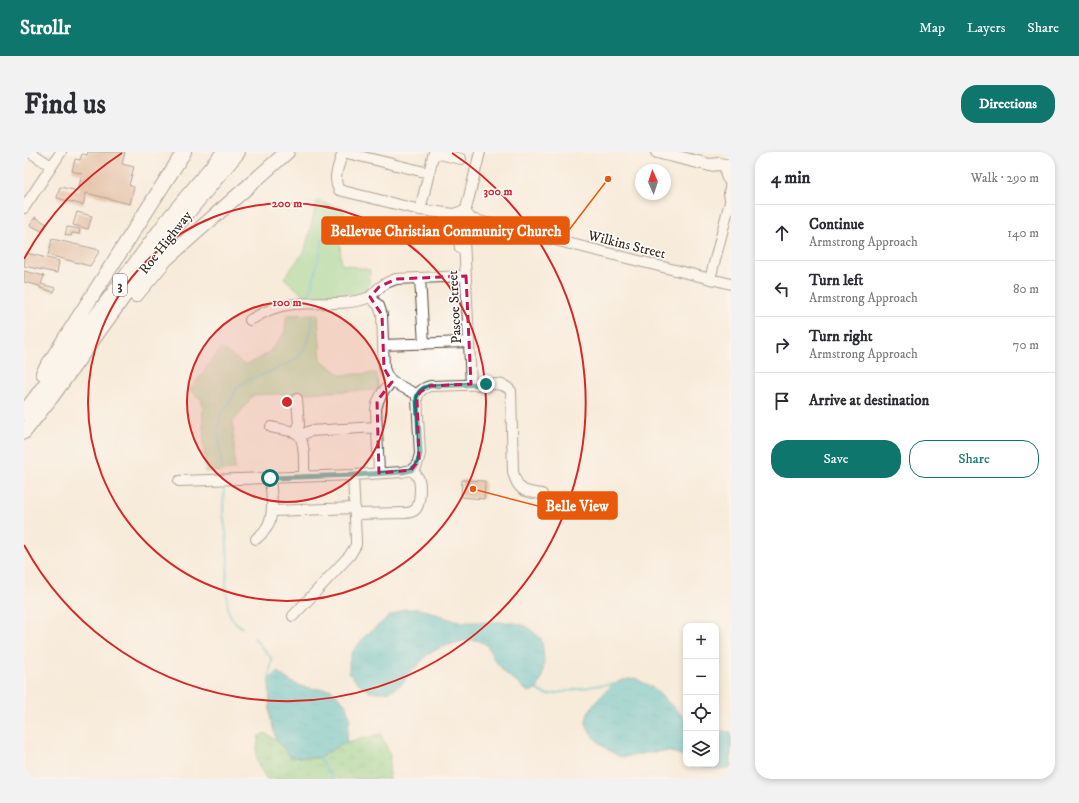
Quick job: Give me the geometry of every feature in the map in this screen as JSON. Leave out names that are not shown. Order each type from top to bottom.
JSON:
[{"type":"highway","points":[[24,404],[184,152]]},
{"type":"highway","name":"Roe Highway","points":[[24,413],[170,216],[224,152]]},
{"type":"highway","name":"Roe Highway","points":[[24,432],[160,246],[238,152]]},
{"type":"highway","points":[[52,395],[89,354],[166,259],[287,152]]},
{"type":"main road","points":[[657,152],[710,165],[718,171],[730,174]]},
{"type":"street","points":[[30,152],[51,166]]},
{"type":"street","points":[[24,208],[60,152]]},
{"type":"street","points":[[343,152],[429,173]]},
{"type":"street","name":"Wilkins Street","points":[[343,152],[335,179],[339,190],[731,284]]},
{"type":"street","points":[[420,210],[434,152],[461,159]]},
{"type":"street","points":[[461,220],[477,152]]},
{"type":"street","points":[[461,220],[480,152]]},
{"type":"street","points":[[710,279],[731,198],[729,193],[730,174]]},
{"type":"street","name":"Pascoe Street","points":[[461,220],[459,239],[464,276],[469,384]]},
{"type":"street","points":[[250,320],[275,308],[296,304],[357,302],[370,297],[379,287],[396,279],[464,276]]},
{"type":"street","name":"Pascoe Street","points":[[464,276],[465,342],[469,384]]},
{"type":"street","points":[[420,278],[424,344]]},
{"type":"street","points":[[370,297],[379,306],[382,315],[384,368],[387,376],[392,382],[418,395]]},
{"type":"street","points":[[383,346],[465,342]]},
{"type":"street","points":[[379,473],[377,426],[378,401],[383,392],[392,382]]},
{"type":"street","points":[[179,481],[354,475],[411,470],[417,465],[420,454],[418,395],[424,388],[430,386],[497,384],[504,385],[511,391],[513,472],[515,481],[520,488],[526,492],[542,494]]},
{"type":"street","points":[[297,399],[299,425],[298,434],[302,444],[304,476]]},
{"type":"street","points":[[271,427],[298,434],[310,431],[377,426]]},
{"type":"street","points":[[272,511],[411,512],[416,509],[419,499],[420,482],[416,474],[411,470]]},
{"type":"street","points":[[293,616],[350,555],[356,545],[354,475]]},
{"type":"street","points":[[256,539],[265,530],[270,520],[272,511],[270,478]]},
{"type":"highlighted area","points":[[466,276],[471,384],[430,386],[420,392],[417,398],[419,460],[411,470],[379,473],[377,401],[392,382],[384,368],[382,315],[370,297],[379,287],[396,279]]},
{"type":"green space","points":[[317,201],[345,209],[340,236],[341,264],[370,270],[369,284],[362,294],[303,295],[284,278],[305,250]]},
{"type":"green space","points":[[318,314],[321,360],[341,375],[376,373],[379,390],[253,395],[233,422],[235,470],[205,472],[202,400],[190,390],[221,348],[245,365],[269,352],[284,334],[287,315]]},
{"type":"green space","points":[[265,733],[276,740],[291,757],[319,758],[346,742],[381,734],[390,755],[389,779],[267,779],[260,768],[256,754],[259,736]]},
{"type":"water","points":[[404,609],[419,609],[435,613],[449,619],[466,622],[511,622],[526,626],[541,638],[544,664],[542,677],[537,690],[528,692],[505,673],[493,658],[487,645],[477,640],[463,641],[441,647],[427,655],[401,685],[388,692],[370,692],[358,683],[349,673],[349,662],[352,652],[365,636],[390,616]]},
{"type":"water","points":[[278,672],[291,681],[309,688],[331,689],[345,703],[350,718],[346,742],[319,758],[291,757],[276,740],[270,716],[269,679]]},
{"type":"water","points":[[635,678],[652,687],[683,716],[683,756],[668,752],[648,753],[627,757],[619,756],[606,749],[594,738],[587,726],[586,721],[590,710],[608,689],[622,680]]},
{"type":"water","points":[[719,730],[731,732],[731,767],[714,769],[705,767],[719,767]]},
{"type":"building","points":[[88,152],[125,152],[122,164],[134,167],[129,185],[134,187],[130,204],[86,193],[83,205],[57,198],[60,187],[78,191],[82,174],[72,171],[75,159],[80,160],[82,154],[87,155]]},
{"type":"building","points":[[77,212],[92,216],[88,229],[73,225]]},
{"type":"building","points":[[35,217],[47,224],[42,231],[30,225]]},
{"type":"building","points":[[67,227],[80,229],[79,234],[72,233],[71,236],[65,235]]},
{"type":"building","points":[[52,239],[100,250],[90,266],[48,255]]},
{"type":"building","points":[[26,253],[59,261],[57,273],[24,266]]},
{"type":"building","points":[[24,271],[44,276],[41,284],[55,288],[54,292],[40,288],[40,286],[24,282]]},
{"type":"building","points":[[462,480],[485,481],[484,499],[461,497]]},
{"type":"waterway","points":[[310,294],[323,239],[332,219]]},
{"type":"waterway","points":[[222,470],[218,431],[220,415],[231,400],[237,387],[247,380],[265,374],[300,356],[308,341],[312,328],[311,314]]},
{"type":"waterway","points":[[224,490],[223,513],[228,562],[226,582],[228,610],[232,619],[242,628]]},
{"type":"waterway","points":[[254,638],[272,659],[269,679]]},
{"type":"waterway","points":[[537,690],[547,695],[594,686],[614,684]]},
{"type":"waterway","points":[[319,758],[333,779]]},
{"type":"place","name":"Bellevue Christian Community Church","points":[[608,179]]},
{"type":"place","name":"Belle View","points":[[473,489]]},
{"type":"route","points":[[270,478],[354,475],[402,472],[411,470],[417,465],[420,454],[417,398],[420,392],[424,388],[430,386],[486,384]]}]
